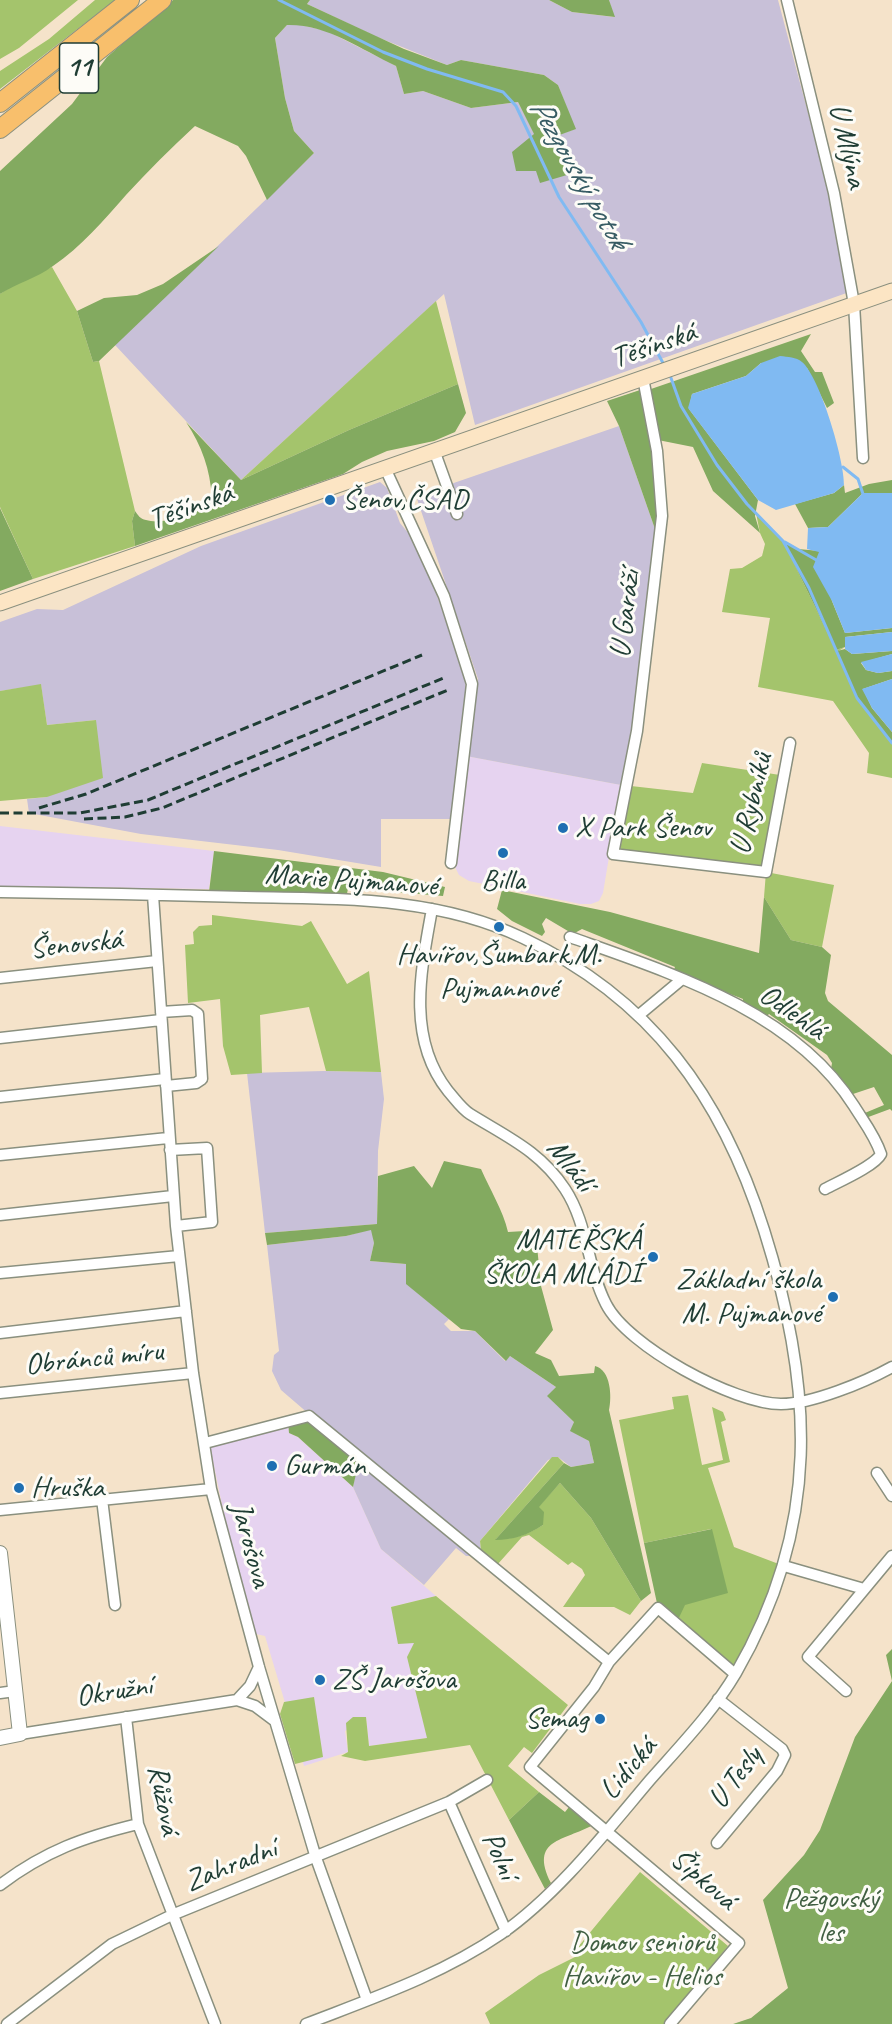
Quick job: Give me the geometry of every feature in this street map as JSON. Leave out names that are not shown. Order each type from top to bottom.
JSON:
[{"type":"highway","name":"11","points":[[0,103],[130,0]]},
{"type":"highway","name":"11","points":[[0,129],[162,0]]},
{"type":"main road","name":"Těšínská","points":[[0,603],[892,291]]},
{"type":"street","name":"U Mlýna","points":[[787,0],[834,193],[854,304]]},
{"type":"street","points":[[854,304],[863,458]]},
{"type":"street","name":"U Garáží","points":[[613,854],[637,731],[662,516],[657,451],[644,378]]},
{"type":"street","points":[[434,450],[457,514]]},
{"type":"street","points":[[385,468],[444,596],[472,684],[451,863]]},
{"type":"street","name":"U Rybníků","points":[[613,854],[766,872],[790,743]]},
{"type":"street","name":"Marie Pujmanové","points":[[0,892],[364,900],[432,909],[486,922],[562,957],[601,983],[639,1015],[702,1091],[724,1128],[750,1185],[782,1292],[801,1402]]},
{"type":"street","name":"Jarošova","points":[[153,895],[168,1138],[178,1256],[211,1489],[259,1667],[316,1858],[367,2000]]},
{"type":"street","name":"Mládí","points":[[432,909],[420,979],[420,1021],[424,1044],[439,1080],[468,1113],[511,1136],[535,1155],[557,1178],[581,1220],[606,1305],[630,1335],[645,1347],[732,1393],[780,1404],[801,1402],[878,1375],[892,1367]]},
{"type":"street","name":"Odlehlá","points":[[570,937],[651,966],[727,998],[786,1034],[824,1066],[851,1101],[881,1154],[861,1169],[825,1189]]},
{"type":"street","name":"Šenovská","points":[[0,978],[157,961]]},
{"type":"street","points":[[639,1015],[681,980]]},
{"type":"street","points":[[0,1038],[192,1010],[198,1014],[202,1079],[196,1083],[165,1083],[0,1097]]},
{"type":"street","points":[[0,1155],[168,1138]]},
{"type":"street","points":[[170,1150],[207,1148],[212,1222],[176,1226]]},
{"type":"street","points":[[0,1215],[173,1196]]},
{"type":"street","points":[[0,1273],[178,1256]]},
{"type":"street","points":[[0,1333],[186,1311]]},
{"type":"street","name":"Obránců míru","points":[[0,1393],[193,1373]]},
{"type":"street","name":"Lidická","points":[[306,2024],[441,1969],[506,1931],[559,1882],[608,1831],[718,1699],[735,1674],[763,1621],[784,1566],[796,1518],[800,1486],[801,1402]]},
{"type":"street","points":[[205,1443],[309,1416],[609,1662]]},
{"type":"street","points":[[877,1473],[892,1496]]},
{"type":"street","points":[[0,1509],[211,1489]]},
{"type":"street","points":[[102,1499],[114,1605]]},
{"type":"street","points":[[0,1553],[20,1734]]},
{"type":"street","points":[[846,1691],[808,1658],[892,1556]]},
{"type":"street","points":[[784,1566],[864,1589]]},
{"type":"street","points":[[608,1831],[530,1767],[594,1687],[609,1662],[658,1608],[735,1674]]},
{"type":"street","points":[[259,1667],[250,1686],[237,1700],[255,1706],[275,1721]]},
{"type":"street","points":[[0,1693],[15,1691]]},
{"type":"street","name":"U Tesly","points":[[717,1843],[777,1771],[785,1755],[782,1749],[718,1699]]},
{"type":"street","name":"Okružní","points":[[0,1738],[237,1700]]},
{"type":"street","name":"Růžová","points":[[126,1717],[138,1824],[215,2024]]},
{"type":"street","name":"Zahradní","points":[[7,2024],[112,1944],[172,1915],[449,1802],[487,1780]]},
{"type":"street","name":"Polní","points":[[449,1802],[506,1931]]},
{"type":"street","points":[[0,1885],[58,1848],[94,1834],[138,1824]]},
{"type":"street","name":"Šípková","points":[[608,1831],[739,1943],[670,2024]]},
{"type":"shaded area","points":[[310,0],[549,0],[572,12],[614,17],[609,0],[778,0],[855,290],[475,425],[444,294],[241,480],[115,345],[314,153],[294,131],[285,98],[275,38],[287,25],[301,25],[327,31],[396,66],[404,94],[423,91],[471,108],[518,102],[535,135],[527,141],[553,137],[575,129],[558,85],[544,75],[461,60],[447,65],[377,37],[307,4]]},
{"type":"shaded area","points":[[619,426],[655,529],[639,687],[621,785],[466,756],[478,679],[416,496]]},
{"type":"shaded area","points":[[380,482],[387,488],[400,523],[420,547],[466,679],[463,724],[450,819],[381,819],[381,867],[278,850],[141,834],[29,813],[27,799],[47,797],[96,720],[47,725],[41,685],[0,691],[0,622],[37,609],[63,610],[201,546]]},
{"type":"shaded area","points":[[466,756],[621,785],[603,893],[599,901],[580,904],[469,881],[459,875],[453,863]]},
{"type":"shaded area","points":[[0,826],[214,851],[209,889],[0,886]]},
{"type":"shaded area","points":[[381,1072],[384,1099],[378,1151],[377,1224],[265,1233],[247,1073]]},
{"type":"shaded area","points":[[372,1229],[374,1243],[370,1261],[406,1264],[407,1284],[449,1319],[444,1324],[451,1331],[475,1331],[505,1361],[510,1356],[556,1387],[548,1396],[574,1422],[571,1431],[589,1441],[594,1463],[571,1467],[558,1457],[548,1460],[480,1541],[481,1550],[474,1556],[466,1556],[456,1548],[424,1585],[381,1549],[353,1487],[359,1457],[281,1390],[272,1371],[274,1355],[279,1351],[267,1245],[346,1236]]},
{"type":"shaded area","points":[[288,1421],[289,1433],[298,1437],[353,1487],[381,1549],[436,1596],[391,1607],[414,1642],[484,1717],[427,1738],[369,1746],[366,1717],[345,1731],[348,1752],[304,1766],[265,1636],[256,1634],[231,1548],[209,1442]]},
{"type":"green space","points":[[0,0],[78,0],[19,48],[0,59]]},
{"type":"green space","points":[[95,0],[115,0],[0,89],[0,71],[49,39]]},
{"type":"green space","points":[[173,0],[310,0],[307,4],[404,49],[447,65],[461,60],[544,75],[558,85],[576,129],[554,137],[567,175],[540,183],[536,171],[516,171],[512,152],[534,134],[518,102],[471,108],[423,91],[404,94],[396,66],[330,33],[287,25],[275,38],[285,98],[294,131],[314,153],[267,200],[246,156],[238,146],[195,126],[151,168],[83,242],[47,270],[0,294],[0,171],[72,104],[107,57]]},
{"type":"green space","points":[[549,0],[609,0],[615,17],[572,12]]},
{"type":"green space","points":[[219,246],[99,361],[93,362],[77,311],[104,298],[137,295],[163,284]]},
{"type":"green space","points":[[52,267],[77,311],[93,362],[99,361],[135,511],[132,521],[135,546],[33,579],[0,507],[0,294],[18,282]]},
{"type":"green space","points":[[436,301],[458,384],[349,430],[241,480]]},
{"type":"green space","points":[[811,334],[801,351],[815,372],[822,372],[834,403],[827,408],[807,368],[761,363],[746,376],[692,394],[689,409],[758,500],[755,516],[760,533],[713,491],[693,447],[658,440],[651,389]]},
{"type":"green space","points":[[458,384],[466,413],[455,432],[434,441],[387,451],[362,462],[343,474],[135,546],[132,521],[135,511],[146,520],[162,521],[182,517],[201,509],[212,498],[204,458],[186,422],[241,480],[349,430]]},
{"type":"green space","points":[[640,390],[655,477],[655,529],[619,426],[607,401]]},
{"type":"green space","points":[[892,480],[892,493],[863,493],[828,527],[808,528],[795,504],[834,493],[844,485],[845,493],[869,484]]},
{"type":"green space","points":[[0,508],[33,579],[0,591]]},
{"type":"green space","points":[[756,513],[783,541],[836,650],[845,647],[837,652],[857,698],[892,743],[892,778],[867,773],[869,753],[833,701],[758,687],[770,618],[722,612],[730,569],[742,568],[762,556],[765,544]]},
{"type":"green space","points":[[783,541],[798,549],[820,551],[832,601],[845,633],[892,628],[892,632],[845,637],[845,647],[836,650]]},
{"type":"green space","points":[[845,649],[852,654],[892,651],[892,654],[861,663],[866,670],[878,673],[892,671],[892,679],[863,689],[872,708],[892,732],[892,743],[857,698],[837,651]]},
{"type":"green space","points":[[41,684],[47,725],[96,720],[103,778],[47,797],[0,801],[0,691]]},
{"type":"green space","points":[[702,763],[780,775],[763,868],[620,851],[631,786],[693,793]]},
{"type":"green space","points":[[214,851],[383,872],[445,887],[443,896],[348,888],[347,894],[209,892]]},
{"type":"green space","points":[[766,872],[834,885],[822,947],[791,940],[764,897]]},
{"type":"green space","points":[[502,890],[610,912],[759,953],[764,897],[791,940],[822,947],[831,955],[825,993],[828,1001],[892,1055],[892,1111],[890,1109],[863,1119],[860,1115],[884,1105],[874,1087],[853,1094],[831,1069],[832,1063],[827,1055],[769,1014],[765,1018],[742,1006],[743,999],[673,972],[675,967],[582,929],[573,934],[546,918],[542,924],[545,932],[542,936],[512,921],[497,909]]},
{"type":"green space","points":[[212,915],[302,926],[311,921],[347,984],[369,971],[381,1072],[326,1071],[309,1007],[260,1015],[262,1073],[231,1075],[223,1046],[220,999],[188,1003],[185,945],[194,944],[193,932],[199,926],[212,925]]},
{"type":"green space","points":[[444,1161],[481,1169],[500,1208],[508,1232],[525,1231],[537,1246],[541,1286],[553,1330],[535,1353],[551,1360],[559,1376],[594,1373],[595,1366],[607,1378],[610,1391],[609,1410],[651,1593],[641,1601],[591,1518],[560,1483],[539,1507],[544,1512],[543,1525],[520,1536],[495,1540],[564,1463],[571,1467],[594,1463],[589,1441],[570,1431],[574,1422],[547,1396],[556,1387],[510,1356],[506,1361],[475,1331],[461,1329],[406,1284],[406,1264],[370,1261],[374,1243],[371,1230],[346,1236],[267,1245],[265,1233],[377,1224],[378,1176],[414,1166],[432,1188]]},
{"type":"green space","points":[[688,1395],[702,1465],[723,1460],[712,1407],[723,1412],[726,1420],[721,1422],[730,1462],[708,1468],[734,1547],[784,1566],[735,1674],[676,1624],[711,1529],[644,1543],[619,1420],[674,1409],[672,1397]]},
{"type":"green space","points":[[309,1416],[360,1457],[353,1487],[298,1437],[289,1433],[288,1421]]},
{"type":"green space","points":[[552,1457],[558,1457],[564,1463],[496,1539],[520,1536],[543,1525],[538,1507],[560,1483],[591,1518],[641,1601],[630,1615],[614,1607],[563,1607],[585,1575],[582,1569],[572,1562],[568,1565],[529,1535],[522,1537],[497,1565],[481,1550],[480,1541]]},
{"type":"green space","points":[[712,1529],[728,1593],[685,1605],[676,1624],[658,1608],[644,1543]]},
{"type":"green space","points":[[436,1596],[568,1705],[532,1753],[524,1747],[508,1766],[539,1792],[509,1820],[470,1745],[365,1761],[341,1756],[348,1752],[346,1723],[353,1717],[366,1717],[369,1746],[427,1738],[407,1657],[414,1643],[398,1644],[391,1607]]},
{"type":"green space","points":[[892,1649],[892,1681],[886,1655]]},
{"type":"green space","name":"Pežgovský les","points":[[892,1681],[892,2024],[733,2024],[751,2018],[788,1988],[763,1900],[804,1855],[820,1830],[855,1737]]},
{"type":"green space","points":[[314,1697],[323,1757],[295,1764],[280,1714],[284,1702]]},
{"type":"green space","points":[[539,1792],[565,1812],[569,1807],[593,1825],[561,1839],[547,1850],[544,1858],[545,1869],[551,1883],[545,1889],[509,1820]]},
{"type":"green space","name":"Domov seniorů Havířov - Helios","points":[[640,1872],[728,1946],[664,2024],[490,2024],[485,2013],[539,1975],[581,1954],[578,1947]]},
{"type":"water","points":[[780,356],[795,358],[802,362],[816,384],[836,440],[844,485],[834,493],[776,510],[758,500],[688,408],[692,394],[746,376],[761,363]]},
{"type":"water","points":[[863,493],[892,493],[892,628],[845,633],[832,601],[813,567],[819,552],[807,549],[808,528],[828,527]]},
{"type":"water","points":[[892,632],[892,651],[852,654],[845,649],[845,637]]},
{"type":"water","points":[[892,654],[892,671],[878,673],[866,670],[861,662]]},
{"type":"water","points":[[892,679],[892,732],[872,708],[862,689]]},
{"type":"waterway","name":"Pezgovský potok","points":[[279,0],[383,52],[427,69],[503,92],[516,106],[559,197],[641,322],[663,363]]},
{"type":"waterway","name":"Pezgovský potok","points":[[671,378],[681,406],[717,465],[747,504],[783,541],[809,588],[857,698],[892,743]]},
{"type":"waterway","points":[[843,467],[858,479],[863,494]]},
{"type":"waterway","points":[[785,542],[818,561]]},
{"type":"railway","points":[[39,808],[86,794],[422,655]]},
{"type":"railway","points":[[0,813],[80,813],[148,800],[446,677]]},
{"type":"railway","points":[[84,819],[125,817],[162,808],[448,690]]},
{"type":"place","name":"Šenov,ČSAD","points":[[330,500]]},
{"type":"place","name":"X Park Šenov","points":[[563,828]]},
{"type":"place","name":"Billa","points":[[503,853]]},
{"type":"place","name":"Havířov,Šumbark,M. Pujmannové","points":[[499,927]]},
{"type":"place","name":"MATEŘSKÁ ŠKOLA MLÁDÍ","points":[[653,1257]]},
{"type":"place","name":"Základní škola M. Pujmanové","points":[[833,1297]]},
{"type":"place","name":"Gurmán","points":[[272,1466]]},
{"type":"place","name":"Hruška","points":[[19,1488]]},
{"type":"place","name":"ZŠ Jarošova","points":[[320,1680]]},
{"type":"place","name":"Semag","points":[[600,1719]]}]
